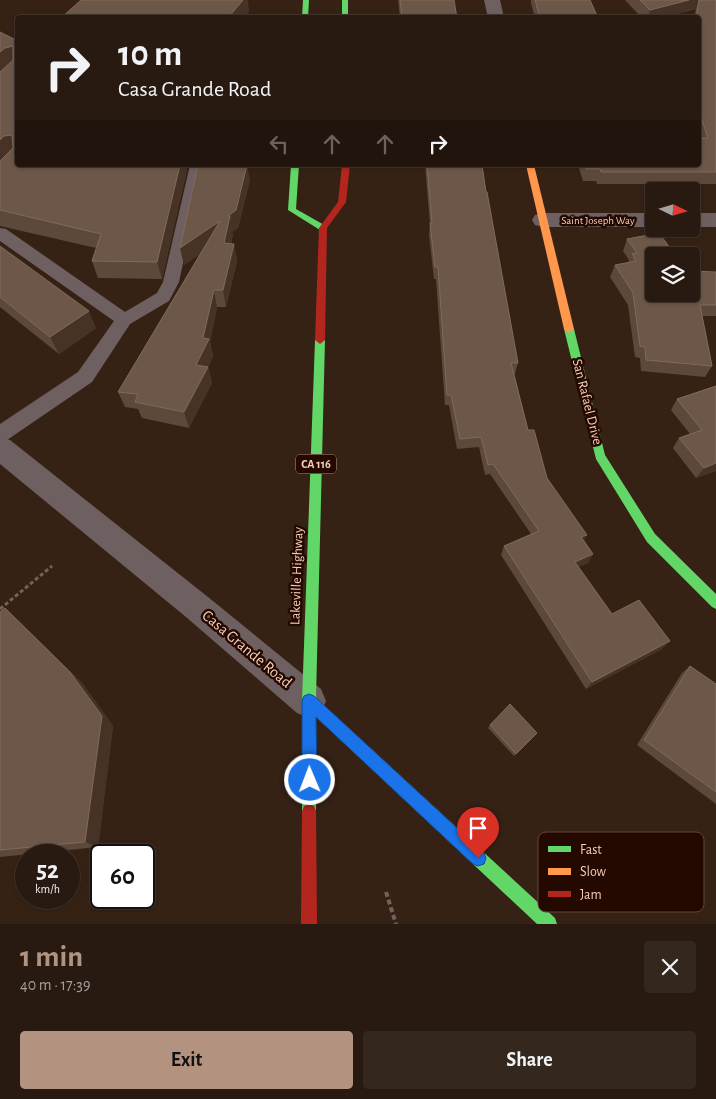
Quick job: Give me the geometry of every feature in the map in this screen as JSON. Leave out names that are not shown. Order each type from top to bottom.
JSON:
[{"type":"main road","points":[[305,15],[306,0]]},
{"type":"main road","points":[[345,0],[345,15]]},
{"type":"main road","points":[[295,167],[292,210],[323,228],[342,202],[346,167]]},
{"type":"main road","name":"San Rafael Drive","points":[[530,167],[600,456],[651,538],[716,604]]},
{"type":"main road","name":"Lakeville Highway","points":[[310,924],[309,701],[323,228]]},
{"type":"main road","name":"Casa Grande Road","points":[[309,701],[549,924]]},
{"type":"street","points":[[492,0],[495,15]]},
{"type":"street","name":"Saint Joseph Way","points":[[543,220],[645,220]]},
{"type":"street","points":[[700,220],[716,220]]},
{"type":"street","name":"Casa Grande Road","points":[[0,448],[197,607],[309,701]]},
{"type":"lane","points":[[0,434],[85,377],[124,320],[163,297],[169,290],[197,167]]},
{"type":"lane","points":[[0,233],[124,320]]},
{"type":"path","points":[[0,609],[52,566]]},
{"type":"path","points":[[386,892],[396,924]]},
{"type":"building","points":[[81,0],[243,0],[230,15],[64,15]]},
{"type":"building","points":[[400,0],[454,0],[456,15],[402,15]]},
{"type":"building","points":[[535,0],[590,0],[597,15],[539,15]]},
{"type":"building","points":[[640,0],[689,0],[650,10]]},
{"type":"building","points":[[699,0],[716,0],[716,172],[601,172],[600,169],[586,169],[586,167],[701,167],[701,138],[708,138],[701,117],[701,15],[696,15]]},
{"type":"building","points":[[0,32],[15,40],[15,167],[180,167],[157,262],[92,261],[101,234],[0,210],[0,161],[13,148],[12,135],[4,136],[0,140],[0,72],[13,60],[13,46],[5,48],[0,52]]},
{"type":"building","points":[[198,167],[247,167],[236,210],[228,216],[230,216],[224,243],[234,244],[223,290],[214,290],[203,338],[209,339],[196,365],[208,367],[184,412],[135,402],[138,394],[118,392],[220,221],[180,248]]},
{"type":"building","points":[[427,167],[482,167],[518,363],[511,363],[528,430],[534,430],[547,478],[587,535],[581,537],[593,554],[575,562],[612,614],[639,600],[670,641],[592,682],[504,546],[539,531],[493,464],[488,465],[481,437],[460,439],[451,395],[447,395],[438,267],[435,267],[430,223],[432,223]]},
{"type":"building","points":[[645,236],[645,238],[663,238],[669,247],[645,247],[645,302],[700,302],[700,271],[716,272],[716,305],[700,305],[712,366],[646,360],[645,347],[640,346],[633,293],[615,265],[636,261],[632,254],[637,253],[627,239]]},
{"type":"building","points":[[0,246],[89,311],[50,337],[0,297]]},
{"type":"building","points":[[716,386],[716,463],[704,468],[679,438],[702,430],[677,399]]},
{"type":"building","points":[[5,608],[70,672],[102,716],[85,842],[15,844],[15,849],[0,850],[0,612]]},
{"type":"building","points":[[690,666],[716,684],[716,792],[644,740]]},
{"type":"building","points":[[510,704],[537,733],[516,754],[490,725]]},
{"type":"traffic: fast","points":[[305,15],[306,0]]},
{"type":"traffic: fast","points":[[345,0],[345,15]]},
{"type":"traffic: fast","points":[[295,167],[292,210],[323,228]]},
{"type":"traffic: fast","points":[[569,329],[600,456],[651,538],[716,603]]},
{"type":"traffic: fast","points":[[309,811],[309,701],[320,340]]},
{"type":"traffic: fast","points":[[309,701],[549,924]]},
{"type":"traffic: slow","points":[[530,167],[569,329]]},
{"type":"traffic: jam","points":[[320,340],[323,228],[342,202],[346,167]]},
{"type":"traffic: jam","points":[[309,811],[309,924]]},
{"type":"route","points":[[310,780],[309,701],[478,858]]}]
